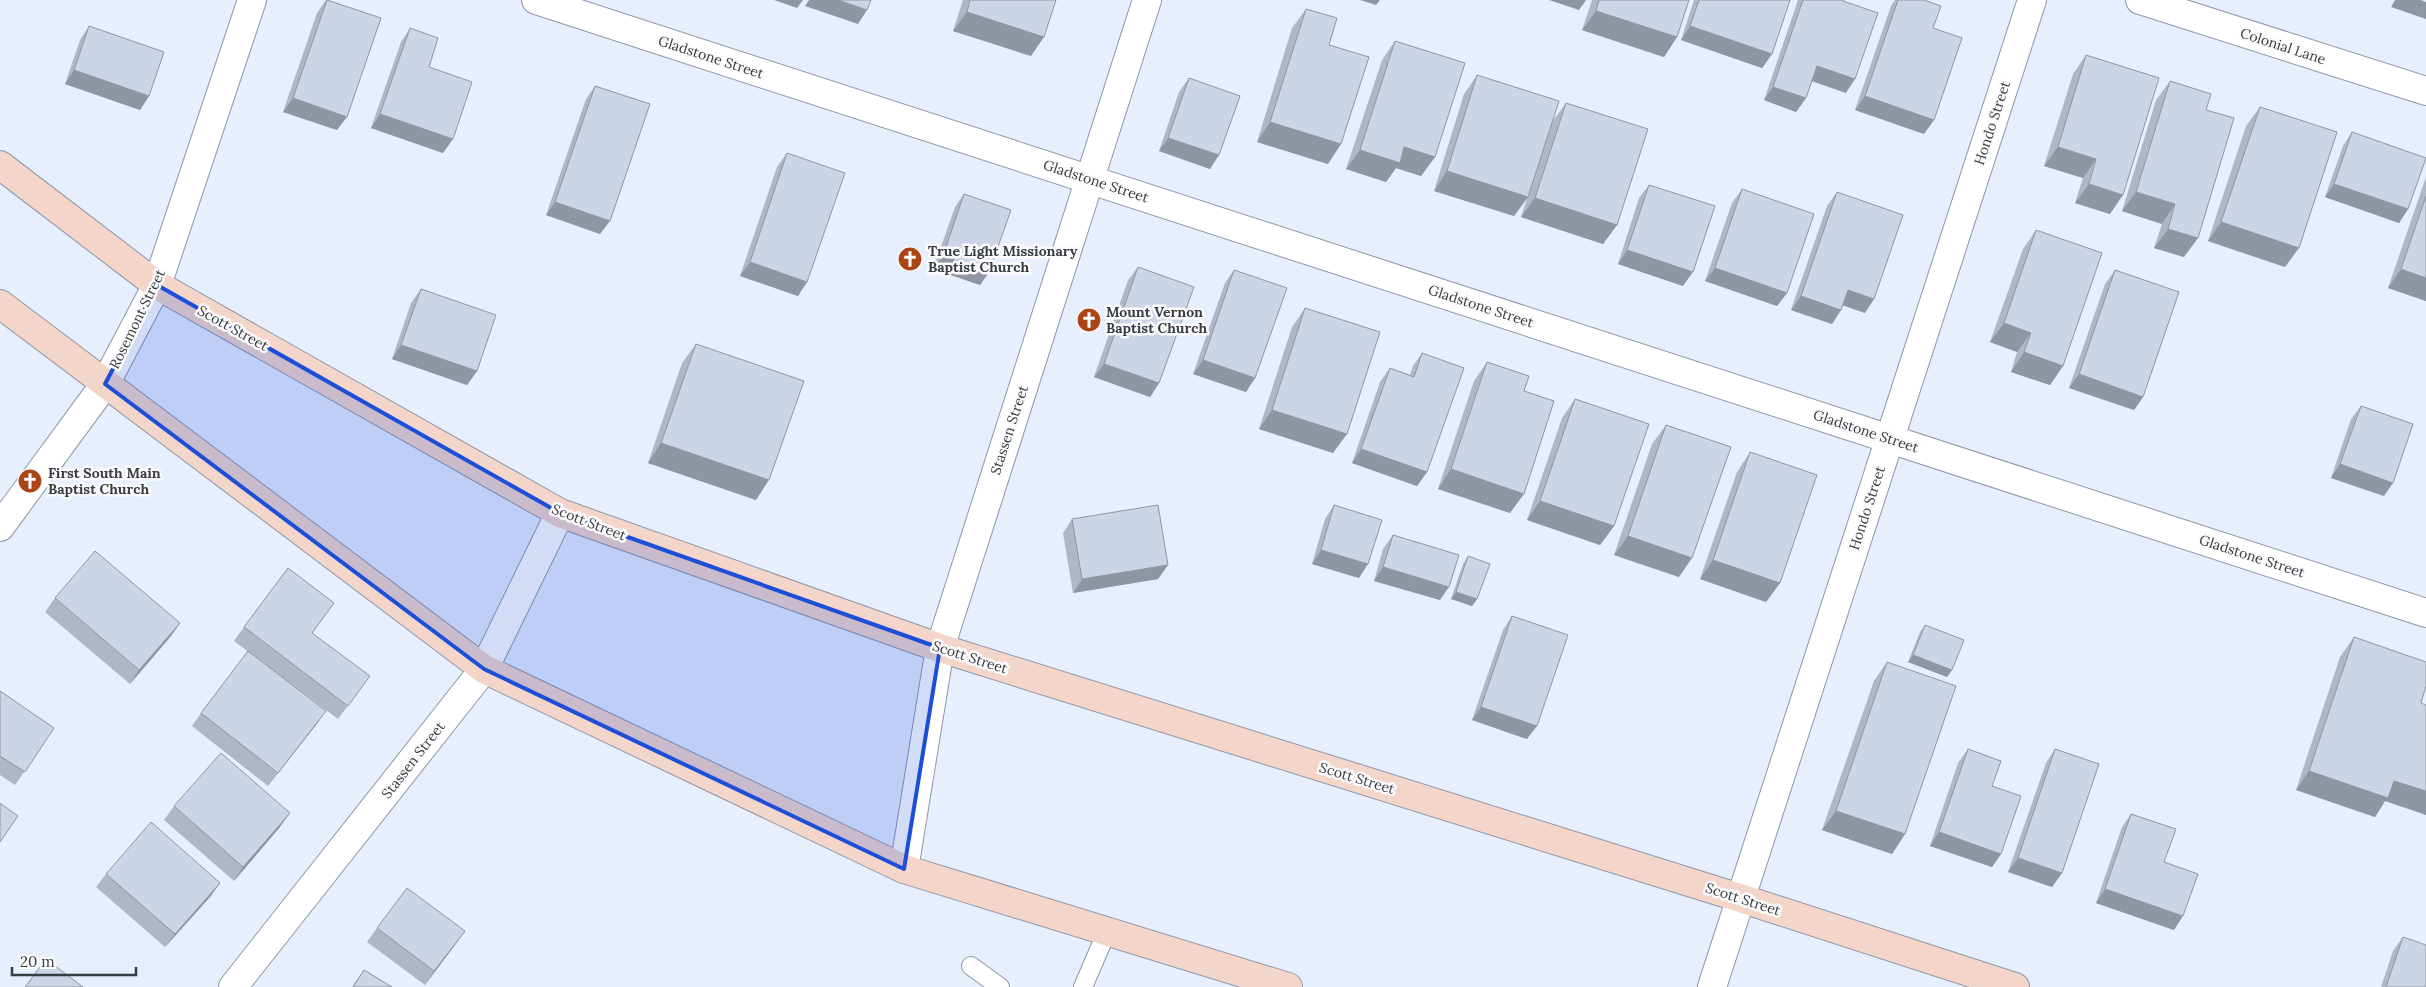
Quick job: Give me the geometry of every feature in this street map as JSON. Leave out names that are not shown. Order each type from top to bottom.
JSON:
[{"type":"main road","name":"Scott Street","points":[[0,164],[157,285],[560,513],[940,648],[1740,898],[2015,987]]},
{"type":"main road","points":[[0,304],[484,669],[904,869],[1288,987]]},
{"type":"street","name":"Rosemont Street","points":[[0,527],[105,384],[157,285],[252,0]]},
{"type":"street","name":"Gladstone Street","points":[[536,0],[2426,613]]},
{"type":"street","name":"Stassen Street","points":[[904,869],[940,648],[1147,0]]},
{"type":"street","name":"Hondo Street","points":[[1712,987],[2032,0]]},
{"type":"street","name":"Colonial Lane","points":[[2140,0],[2426,91]]},
{"type":"street","name":"Stassen Street","points":[[233,987],[484,669],[560,513]]},
{"type":"lane","points":[[1083,987],[1107,931]]},
{"type":"lane","points":[[971,966],[1000,987]]},
{"type":"highlighted area","points":[[157,285],[560,513],[940,648],[904,869],[484,669],[105,384]]},
{"type":"building","points":[[327,0],[381,18],[347,117],[293,98]]},
{"type":"building","points":[[838,0],[871,0],[867,10]]},
{"type":"building","points":[[970,0],[1056,0],[1044,37],[967,12]]},
{"type":"building","points":[[1599,0],[1689,0],[1677,37],[1596,11]]},
{"type":"building","points":[[1699,0],[1790,0],[1772,54],[1690,26]]},
{"type":"building","points":[[1803,0],[1844,0],[1878,13],[1855,79],[1817,66],[1806,98],[1773,87]]},
{"type":"building","points":[[1898,0],[1924,0],[1941,6],[1933,28],[1962,38],[1934,120],[1865,96]]},
{"type":"building","points":[[1306,9],[1337,18],[1329,45],[1369,57],[1341,144],[1270,122]]},
{"type":"building","points":[[89,26],[164,52],[149,96],[74,70]]},
{"type":"building","points":[[410,28],[438,38],[429,67],[472,82],[453,139],[380,114]]},
{"type":"building","points":[[1395,41],[1465,63],[1435,157],[1404,147],[1400,163],[1360,150]]},
{"type":"building","points":[[2086,55],[2159,78],[2123,195],[2089,184],[2096,159],[2058,147]]},
{"type":"building","points":[[1477,75],[1559,101],[1528,197],[1447,171]]},
{"type":"building","points":[[1189,78],[1240,96],[1219,155],[1168,138]]},
{"type":"building","points":[[2170,81],[2211,94],[2206,110],[2234,118],[2198,238],[2168,229],[2175,204],[2136,192]]},
{"type":"building","points":[[595,86],[650,104],[610,221],[555,202]]},
{"type":"building","points":[[1566,103],[1648,129],[1617,225],[1535,198]]},
{"type":"building","points":[[2260,107],[2337,132],[2299,248],[2221,222]]},
{"type":"building","points":[[2352,132],[2426,158],[2408,209],[2334,184]]},
{"type":"building","points":[[787,153],[845,173],[807,282],[750,262]]},
{"type":"building","points":[[1649,185],[1715,206],[1693,272],[1627,250]]},
{"type":"building","points":[[1742,189],[1814,214],[1787,293],[1715,268]]},
{"type":"building","points":[[1837,192],[1903,215],[1874,299],[1848,290],[1841,310],[1801,296]]},
{"type":"building","points":[[964,194],[1011,210],[989,272],[943,256]]},
{"type":"building","points":[[2426,196],[2426,278],[2401,269]]},
{"type":"building","points":[[2036,230],[2102,253],[2063,366],[2024,352],[2031,333],[2004,323]]},
{"type":"building","points":[[1138,267],[1194,287],[1159,383],[1104,364]]},
{"type":"building","points":[[1234,270],[1287,288],[1255,378],[1203,360]]},
{"type":"building","points":[[2115,270],[2179,292],[2143,397],[2079,374]]},
{"type":"building","points":[[421,289],[496,315],[477,371],[401,345]]},
{"type":"building","points":[[1305,308],[1380,332],[1347,434],[1272,410]]},
{"type":"building","points":[[696,344],[804,381],[769,480],[661,443]]},
{"type":"building","points":[[1422,353],[1464,368],[1427,472],[1361,449],[1390,368],[1414,377]]},
{"type":"building","points":[[1487,362],[1529,376],[1524,391],[1554,401],[1524,494],[1451,469]]},
{"type":"building","points":[[1575,399],[1649,424],[1614,526],[1540,501]]},
{"type":"building","points":[[2361,406],[2413,424],[2393,483],[2340,464]]},
{"type":"building","points":[[1666,425],[1731,447],[1692,558],[1628,536]]},
{"type":"building","points":[[1750,452],[1817,475],[1780,583],[1713,560]]},
{"type":"building","points":[[1158,505],[1168,565],[1082,579],[1072,519]]},
{"type":"building","points":[[1334,505],[1382,520],[1368,564],[1321,550]]},
{"type":"building","points":[[1393,535],[1459,555],[1449,587],[1383,567]]},
{"type":"building","points":[[95,551],[180,623],[139,670],[55,598]]},
{"type":"building","points":[[1468,556],[1490,564],[1477,599],[1456,592]]},
{"type":"building","points":[[288,568],[334,603],[312,633],[370,676],[348,706],[244,627]]},
{"type":"building","points":[[1512,616],[1568,635],[1537,726],[1481,707]]},
{"type":"building","points":[[1925,625],[1964,640],[1952,670],[1913,655]]},
{"type":"building","points":[[2354,637],[2426,662],[2426,686],[2421,703],[2426,705],[2426,791],[2394,781],[2388,798],[2309,771]]},
{"type":"building","points":[[248,651],[326,711],[278,773],[201,713]]},
{"type":"building","points":[[1887,662],[1956,686],[1905,834],[1836,811]]},
{"type":"building","points":[[0,691],[54,728],[25,772],[0,756]]},
{"type":"building","points":[[1968,749],[2001,761],[1992,786],[2021,796],[2001,854],[1939,832]]},
{"type":"building","points":[[2055,749],[2099,764],[2062,873],[2018,858]]},
{"type":"building","points":[[221,753],[290,813],[243,867],[174,806]]},
{"type":"building","points":[[0,803],[18,816],[0,842]]},
{"type":"building","points":[[2131,814],[2176,829],[2164,862],[2198,874],[2183,916],[2105,889]]},
{"type":"building","points":[[151,822],[220,883],[175,934],[106,874]]},
{"type":"building","points":[[407,888],[465,931],[434,971],[377,928]]},
{"type":"building","points":[[2403,937],[2426,945],[2426,987],[2386,987]]},
{"type":"building","points":[[46,959],[83,987],[25,987]]},
{"type":"building","points":[[364,970],[392,987],[353,987]]},
{"type":"place","name":"True Light Missionary Baptist Church","points":[[910,259]]},
{"type":"place","name":"Mount Vernon Baptist Church","points":[[1089,320]]},
{"type":"place","name":"First South Main Baptist Church","points":[[30,481]]}]
